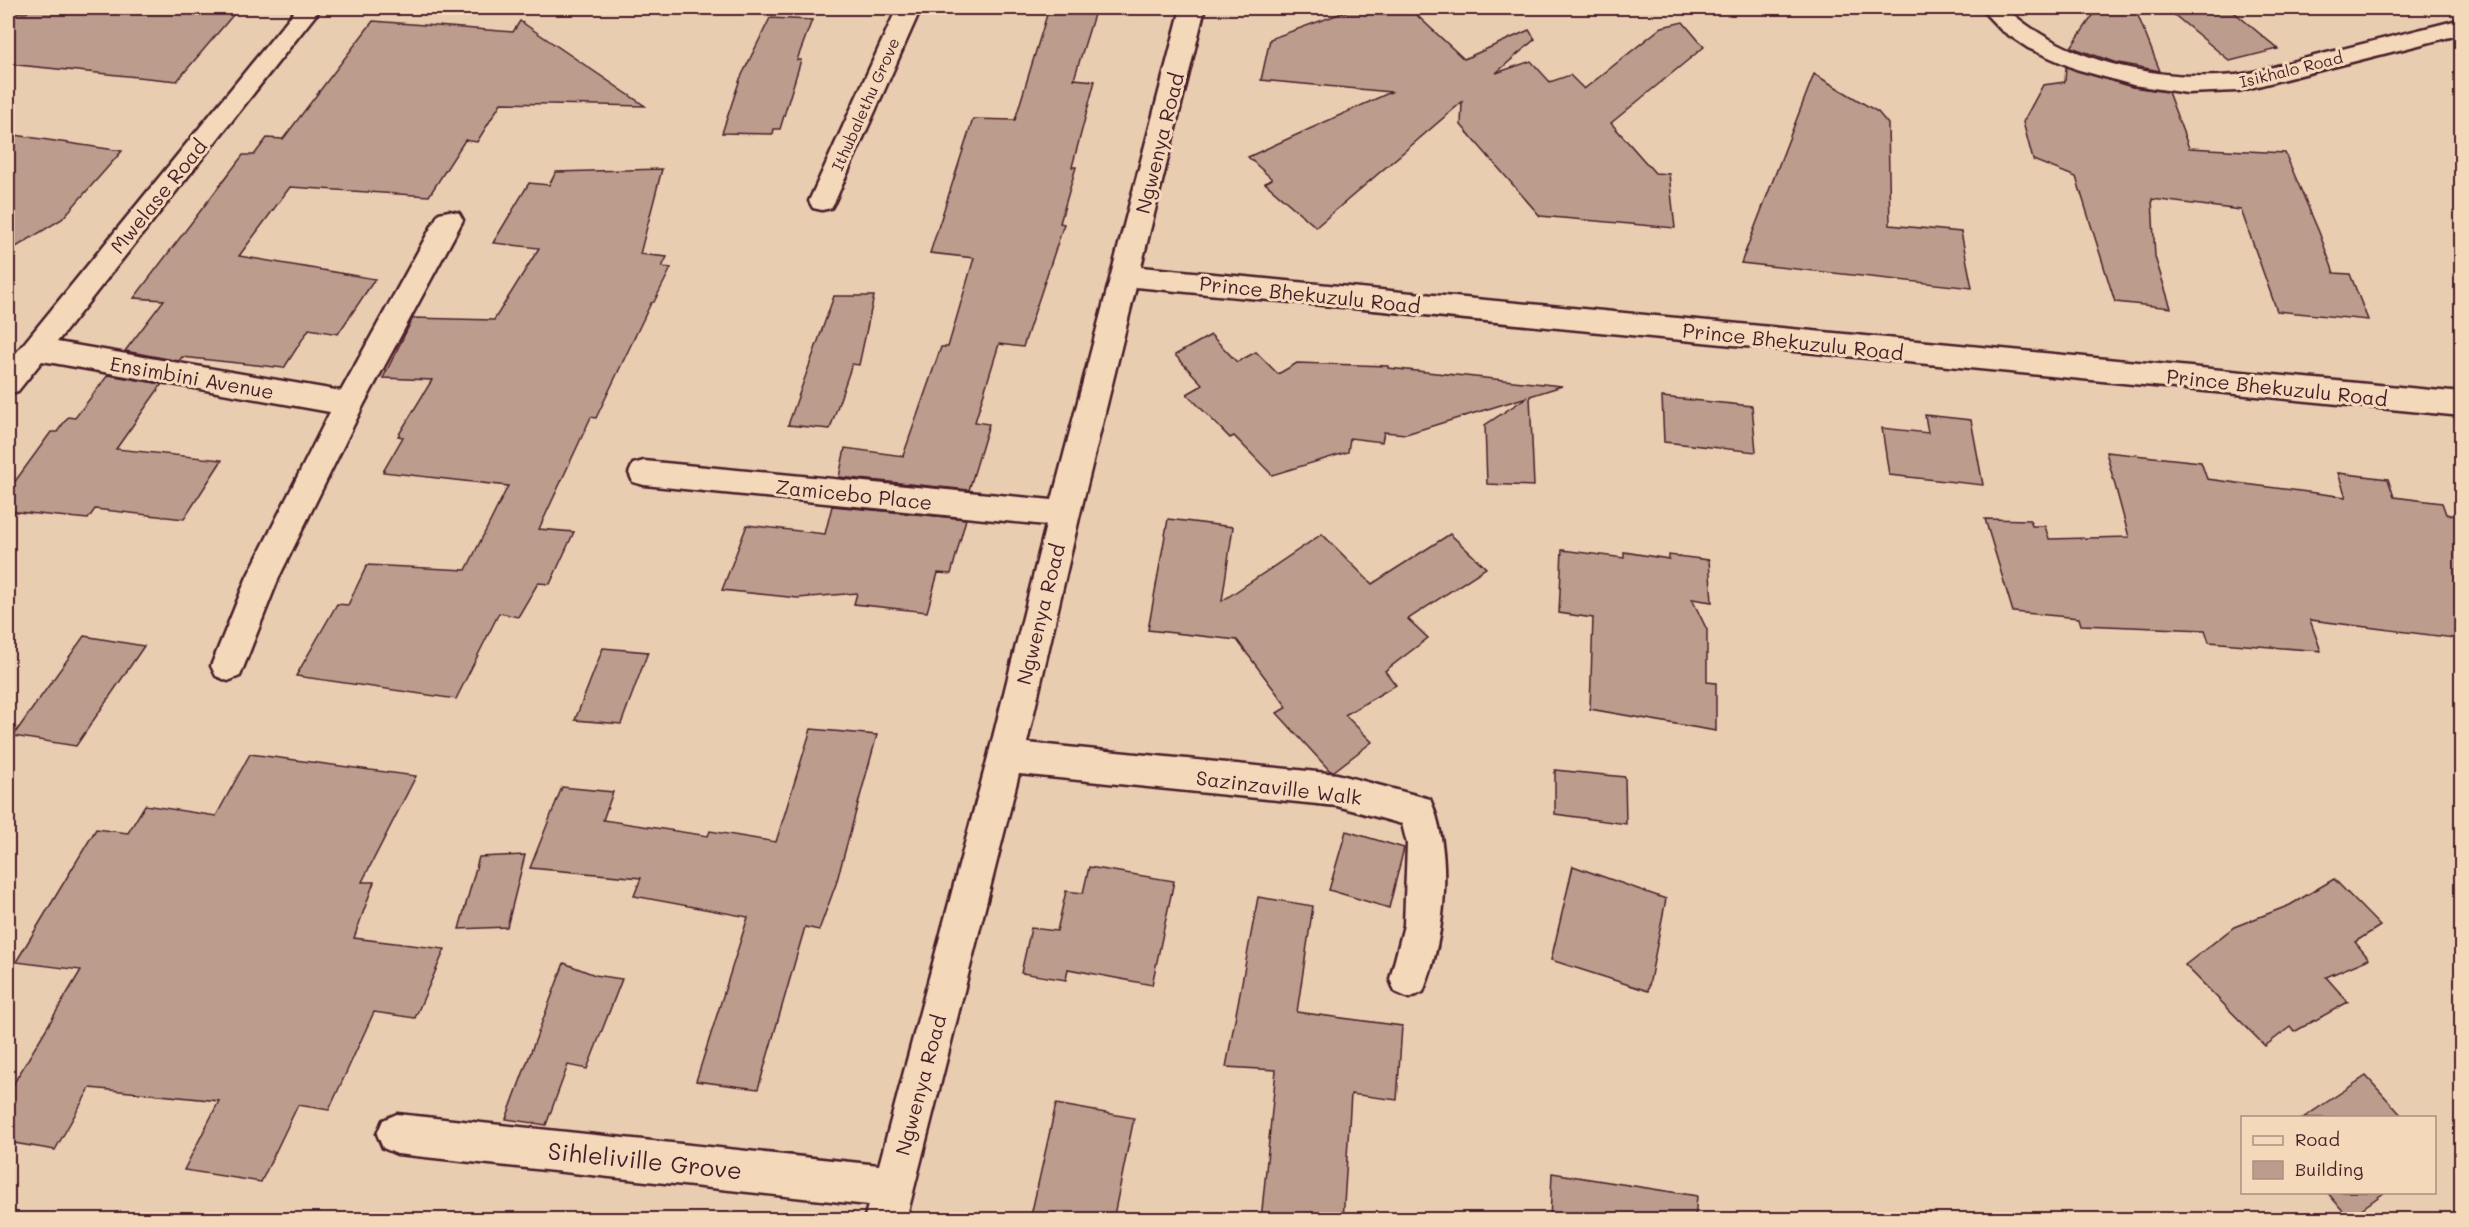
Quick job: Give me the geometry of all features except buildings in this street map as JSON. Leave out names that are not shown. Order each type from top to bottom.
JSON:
[{"type":"street","name":"Mwelase Road","points":[[8,383],[309,8]]},
{"type":"street","name":"Ithubalethu Grove","points":[[822,201],[909,8]]},
{"type":"street","name":"Ngwenya Road","points":[[890,1203],[1006,757],[1064,514],[1193,8]]},
{"type":"street","name":"Isikhalo Road","points":[[1992,8],[2010,25],[2037,43],[2085,63],[2133,77],[2187,85],[2238,83],[2462,26]]},
{"type":"street","points":[[228,666],[263,577],[349,404],[449,220]]},
{"type":"street","name":"Prince Bhekuzulu Road","points":[[1125,276],[2462,405]]},
{"type":"street","name":"Ensimbini Avenue","points":[[35,349],[349,404]]},
{"type":"street","name":"Zamicebo Place","points":[[644,473],[1064,514]]},
{"type":"street","name":"Sazinzaville Walk","points":[[1006,757],[1337,790],[1417,812],[1425,844],[1423,925],[1409,979]]},
{"type":"street","name":"Sihleliville Grove","points":[[397,1134],[890,1203]]}]
